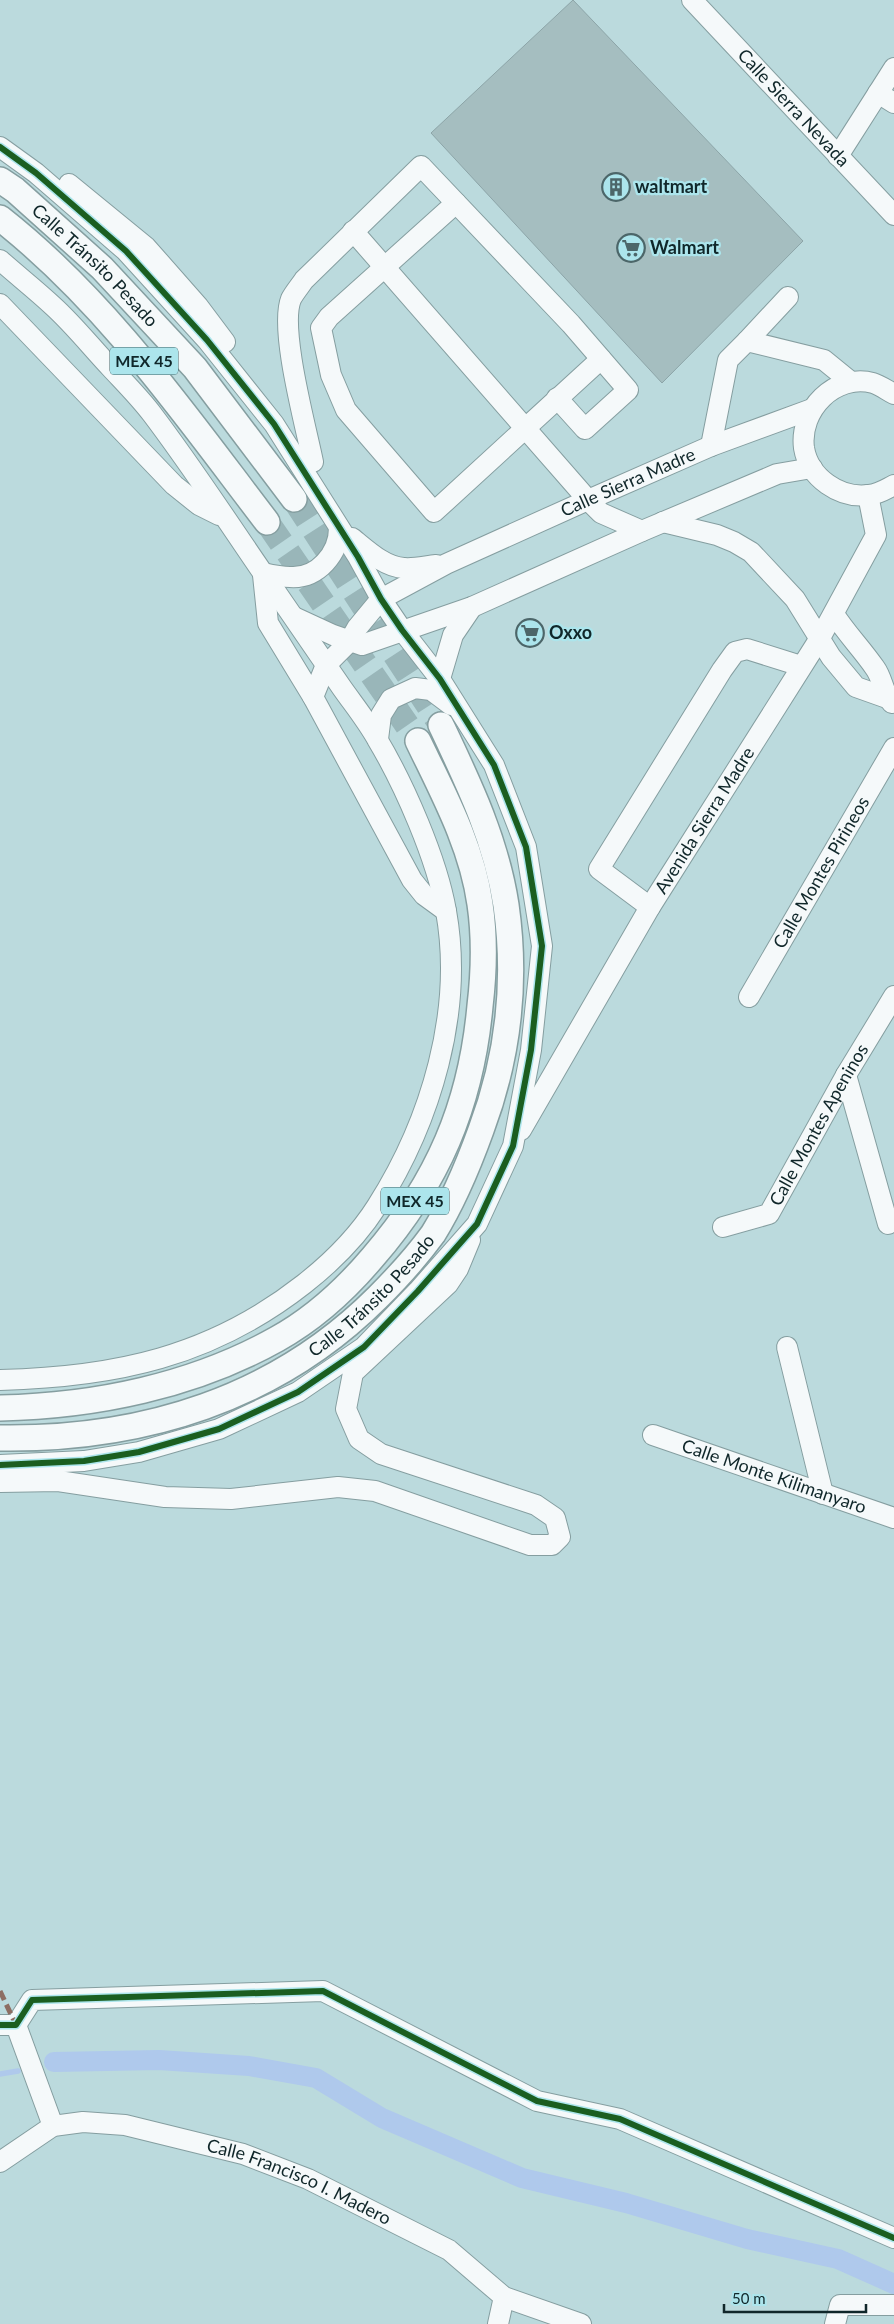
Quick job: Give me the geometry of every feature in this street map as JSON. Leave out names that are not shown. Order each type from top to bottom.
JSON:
[{"type":"main road","name":"Calle Tránsito Pesado","points":[[0,180],[14,190],[102,268],[195,368],[294,499]]},
{"type":"main road","name":"Calle Tránsito Pesado","points":[[0,218],[72,282],[142,359],[267,522]]},
{"type":"main road","name":"Calle Tránsito Pesado","points":[[0,1438],[89,1433],[140,1426],[180,1416],[251,1388],[275,1376],[340,1334],[395,1280],[432,1234],[462,1178],[489,1109],[506,1038],[510,981],[510,943],[506,905],[491,839],[472,790],[450,718]]},
{"type":"main road","name":"Calle Tránsito Pesado","points":[[0,1408],[59,1405],[153,1388],[199,1374],[241,1357],[302,1323],[329,1302],[360,1272],[408,1213],[448,1140],[469,1081],[475,1050],[484,966],[480,902],[468,856],[455,819],[418,741]]},
{"type":"street","name":"Calle Sierra Nevada","points":[[692,0],[894,215]]},
{"type":"street","points":[[838,156],[886,98],[894,68]]},
{"type":"street","points":[[0,145],[31,154],[146,246],[198,306],[313,462]]},
{"type":"street","points":[[0,145],[36,173],[126,251],[207,340],[274,424],[324,501],[381,599],[440,679],[450,718]]},
{"type":"street","points":[[324,501],[313,462],[290,350],[288,318],[292,299],[304,280],[421,166],[571,324],[628,390],[585,429],[557,398]]},
{"type":"street","points":[[456,203],[329,316],[321,328],[331,375],[346,410],[434,512],[601,359]]},
{"type":"street","points":[[353,231],[588,500],[601,513],[642,531]]},
{"type":"street","points":[[0,260],[56,308],[151,412],[378,739],[423,835],[435,870],[446,911],[450,953],[449,991],[444,1037],[437,1073],[425,1112],[401,1167],[370,1218],[347,1246],[319,1272],[263,1314],[235,1330],[180,1354],[100,1372],[49,1379],[0,1380]]},
{"type":"street","points":[[711,446],[728,360],[788,297]]},
{"type":"street","points":[[0,304],[174,484],[199,505],[223,517]]},
{"type":"street","points":[[747,341],[824,360],[851,382]]},
{"type":"street","points":[[874,383],[894,374]]},
{"type":"street","points":[[884,493],[846,494],[826,484],[812,468],[804,448],[805,428],[812,409],[823,395],[839,386],[851,382],[874,383],[894,394]]},
{"type":"street","name":"Calle Sierra Madre","points":[[446,564],[711,446],[812,409]]},
{"type":"street","points":[[293,617],[350,642],[362,644],[472,607],[642,531],[777,474],[812,468]]},
{"type":"street","name":"Avenida Sierra Madre","points":[[513,1142],[650,907],[834,614],[876,536],[884,493]]},
{"type":"street","points":[[663,522],[717,535],[751,552],[795,598],[835,662],[856,687],[891,701]]},
{"type":"street","points":[[339,528],[378,558],[395,566],[404,568],[446,564]]},
{"type":"street","points":[[263,573],[292,578],[311,572],[329,559],[339,541],[339,528]]},
{"type":"street","points":[[313,697],[326,665],[350,642],[357,628],[381,599],[446,564]]},
{"type":"street","points":[[263,573],[268,623],[313,697],[412,880],[424,895],[446,911]]},
{"type":"street","points":[[440,679],[453,635],[472,607]]},
{"type":"street","points":[[834,614],[849,637],[876,669],[891,701]]},
{"type":"street","points":[[650,907],[599,869],[722,670],[735,652],[747,649],[802,666]]},
{"type":"street","points":[[0,1482],[58,1481],[165,1497],[231,1499],[338,1487],[375,1491],[530,1545],[552,1545],[560,1537],[555,1518],[536,1505],[381,1454],[359,1439],[346,1409],[353,1374],[448,1284],[458,1269],[513,1142],[531,1050],[542,946],[526,847],[494,765],[450,718],[431,690],[414,688],[391,699],[381,715],[378,739]]},
{"type":"street","name":"Calle Montes Pirineos","points":[[749,997],[894,748]]},
{"type":"street","name":"Calle Montes Apeninos","points":[[723,1227],[769,1214],[846,1075],[894,996]]},
{"type":"street","points":[[846,1075],[888,1224]]},
{"type":"street","points":[[0,1466],[84,1461],[155,1448],[219,1429],[298,1392],[364,1347],[418,1291],[476,1224]]},
{"type":"street","points":[[787,1347],[823,1494]]},
{"type":"street","name":"Calle Monte Kilimanyaro","points":[[653,1435],[894,1518]]},
{"type":"street","points":[[53,2126],[8,2025],[32,2000],[323,1991],[537,2101],[620,2119],[894,2238]]},
{"type":"street","name":"Calle Francisco I. Madero","points":[[0,2162],[53,2126],[83,2122],[125,2125],[197,2141],[273,2164],[308,2179],[449,2250],[504,2297],[551,2319],[581,2324]]},
{"type":"street","points":[[498,2324],[504,2297]]},
{"type":"street","points":[[835,2324],[840,2305],[894,2305]]},
{"type":"building","name":"waltmart","points":[[573,0],[803,241],[662,383],[431,133]]},
{"type":"waterway","points":[[54,2062],[159,2060],[249,2066],[316,2078],[382,2118],[522,2178],[626,2203],[747,2239],[838,2259],[894,2284]]},
{"type":"waterway","points":[[0,2074],[18,2071]]},
{"type":"tunnel","points":[[294,499],[441,725]]},
{"type":"tunnel","points":[[267,522],[418,741]]},
{"type":"marked path","points":[[0,1991],[16,2025]]},
{"type":"cycle path","points":[[0,147],[36,173],[126,251],[207,340],[274,424],[358,557],[381,599],[440,679],[494,765],[526,847],[542,946],[531,1050],[513,1146],[477,1224],[418,1291],[364,1347],[298,1392],[219,1429],[139,1452],[84,1461],[0,1465]]},
{"type":"cycle path","points":[[0,2025],[16,2025],[32,2000],[323,1991],[537,2101],[620,2119],[894,2238]]},
{"type":"place","name":"waltmart","points":[[616,187]]},
{"type":"place","name":"Walmart","points":[[631,248]]},
{"type":"place","name":"Oxxo","points":[[530,633]]}]
